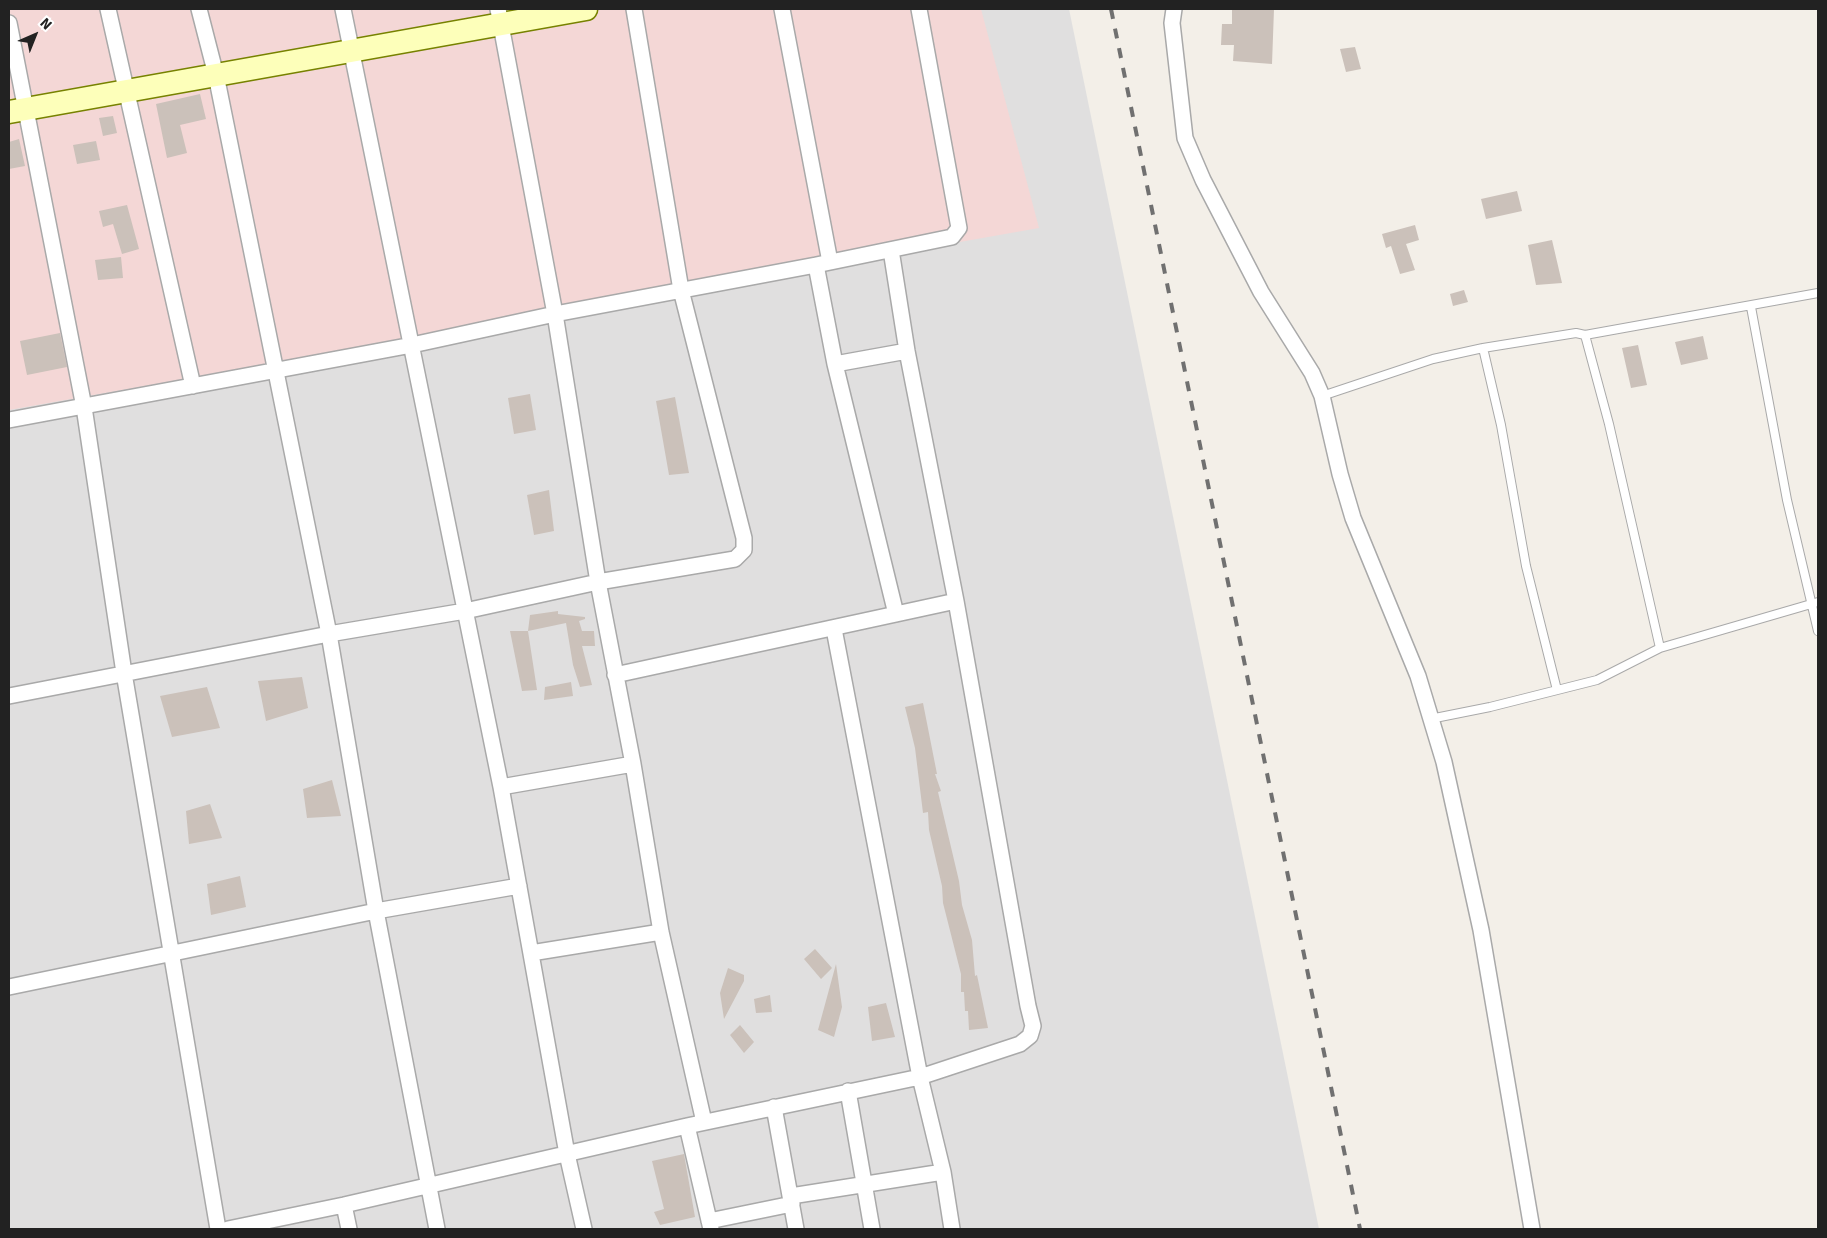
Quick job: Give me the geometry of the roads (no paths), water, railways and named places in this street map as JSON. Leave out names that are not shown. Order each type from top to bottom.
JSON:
[{"type":"street","points":[[108,9],[193,386]]},
{"type":"street","points":[[199,9],[216,75],[274,370],[329,634],[376,911],[437,1229]]},
{"type":"street","points":[[343,9],[501,787],[567,1154],[584,1229]]},
{"type":"street","points":[[17,110],[127,92],[352,50],[499,16],[586,9]]},
{"type":"street","points":[[9,696],[124,672],[465,611],[598,582],[735,559],[744,550],[744,538],[681,290],[634,9]]},
{"type":"street","points":[[782,9],[823,264],[835,364],[896,614]]},
{"type":"street","points":[[9,420],[412,345],[555,314],[823,264],[952,237],[959,228],[919,9]]},
{"type":"street","points":[[1174,9],[1172,23],[1185,138],[1203,180],[1261,292],[1312,373],[1322,396],[1340,474],[1353,518],[1418,676],[1444,762],[1481,930],[1532,1229]]},
{"type":"street","points":[[499,16],[555,314],[598,582],[633,764],[661,932],[704,1122]]},
{"type":"street","points":[[9,23],[17,110],[84,407],[124,672],[218,1229]]},
{"type":"street","points":[[228,1229],[282,1224],[344,1205],[429,1185],[774,1106],[920,1077],[1020,1044],[1030,1036],[1033,1026],[1024,987],[956,601],[907,351],[891,250]]},
{"type":"street","points":[[835,364],[907,351]]},
{"type":"street","points":[[615,675],[956,601]]},
{"type":"street","points":[[834,629],[920,1077],[943,1172],[952,1229]]},
{"type":"street","points":[[501,787],[633,764]]},
{"type":"street","points":[[9,987],[376,911],[519,886]]},
{"type":"street","points":[[531,953],[661,932]]},
{"type":"street","points":[[848,1091],[872,1229]]},
{"type":"street","points":[[774,1106],[796,1229]]},
{"type":"street","points":[[687,1126],[710,1225],[792,1200],[864,1185],[943,1172]]},
{"type":"street","points":[[344,1205],[350,1229]]},
{"type":"lane","points":[[1322,396],[1433,359],[1482,348],[1576,333],[1585,334],[1751,307],[1818,293]]},
{"type":"lane","points":[[1751,307],[1787,500],[1815,603],[1818,630]]},
{"type":"lane","points":[[1585,334],[1610,424],[1660,648]]},
{"type":"lane","points":[[1482,348],[1501,425],[1526,566],[1557,690]]},
{"type":"lane","points":[[1430,719],[1490,707],[1597,680],[1660,648],[1815,603]]},
{"type":"railway","points":[[1111,9],[1360,1229]]}]
